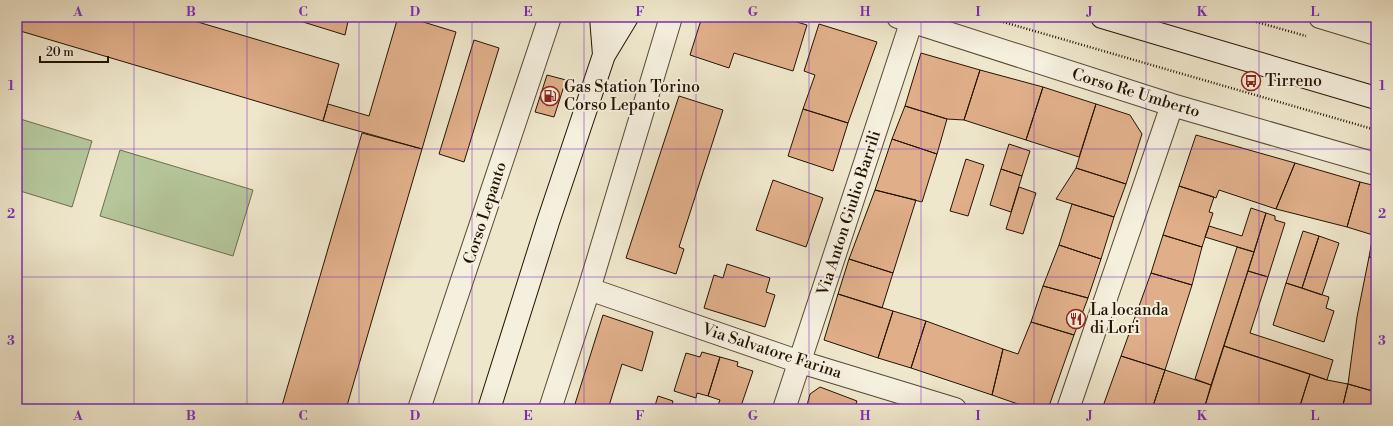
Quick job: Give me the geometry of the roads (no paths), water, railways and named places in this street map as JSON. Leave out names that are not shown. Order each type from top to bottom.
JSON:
[{"type":"street","name":"Corso Lepanto","points":[[419,409],[550,17]]},
{"type":"street","points":[[601,17],[604,55]]},
{"type":"street","points":[[489,409],[548,222],[604,55],[627,17]]},
{"type":"street","points":[[550,409],[589,289],[671,17]]},
{"type":"street","points":[[1102,17],[1376,98]]},
{"type":"street","points":[[1320,17],[1376,34]]},
{"type":"street","name":"Corso Re Umberto","points":[[908,19],[1172,105],[1376,164]]},
{"type":"street","name":"Via Anton Giulio Barrili","points":[[784,409],[908,19]]},
{"type":"street","points":[[1068,409],[1172,105]]},
{"type":"street","name":"Via Salvatore Farina","points":[[589,289],[799,361],[955,409]]},
{"type":"place","name":"Tirreno","points":[[1251,81]]},
{"type":"place","name":"Gas Station Torino Corso Lepanto","points":[[550,96]]},
{"type":"place","name":"La locanda di Lori","points":[[1076,319]]}]
